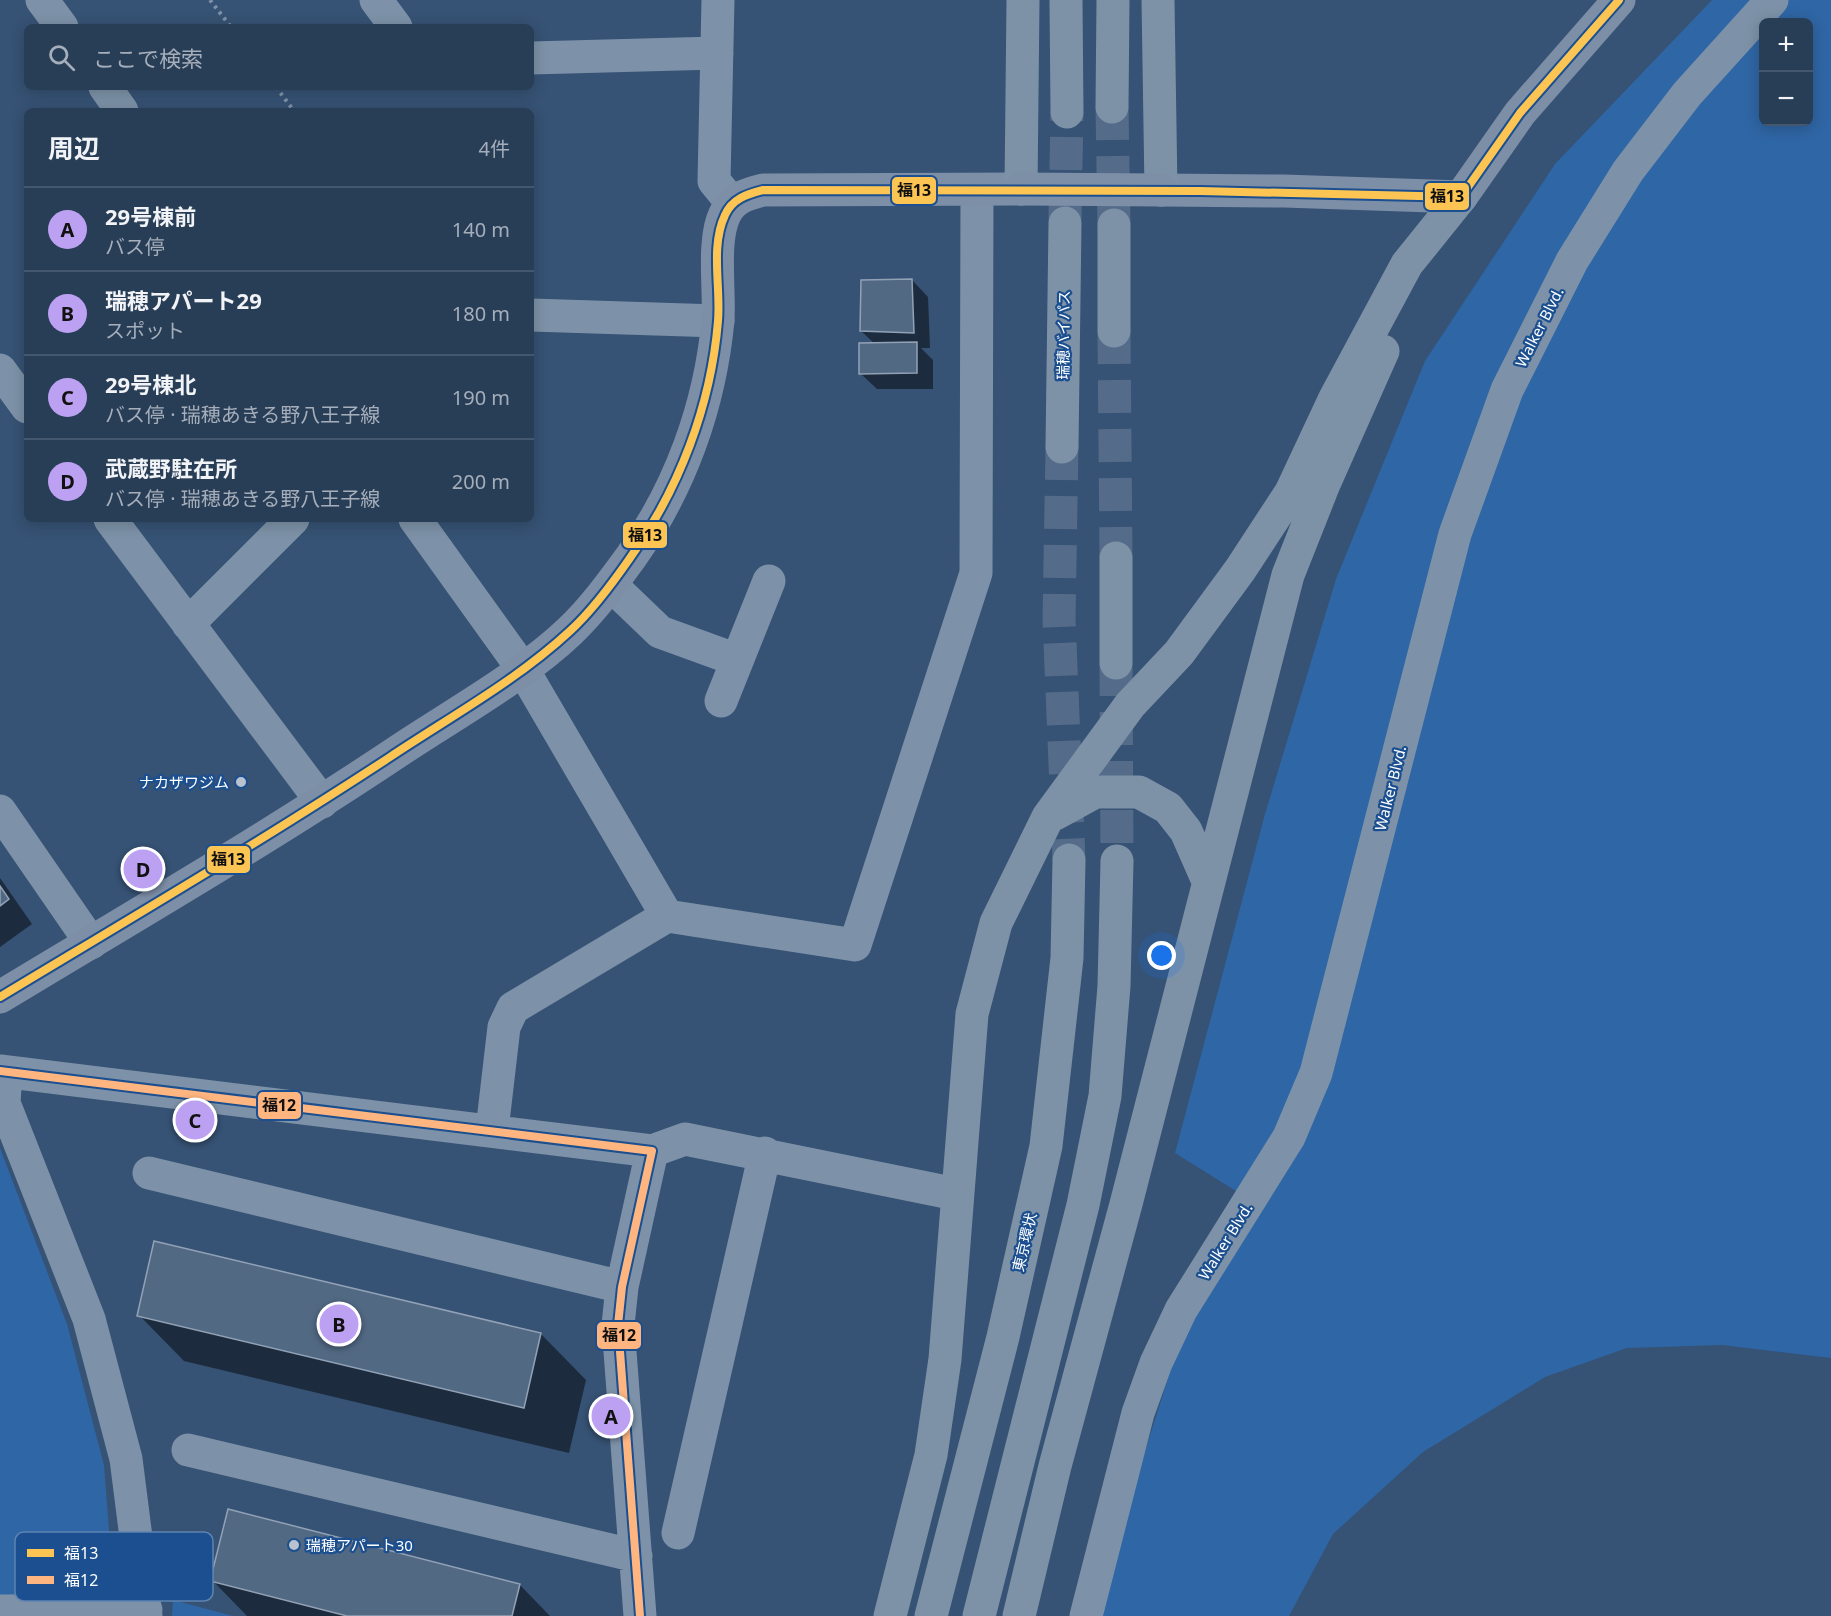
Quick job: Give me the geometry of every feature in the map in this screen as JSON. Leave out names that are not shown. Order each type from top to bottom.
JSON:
[{"type":"highway","points":[[1021,189],[1023,0]]},
{"type":"highway","points":[[1066,0],[1067,112]]},
{"type":"highway","points":[[1112,107],[1113,0]]},
{"type":"highway","points":[[1158,0],[1161,190]]},
{"type":"highway","points":[[890,1616],[931,1455],[945,1359],[956,1194],[972,1014],[996,922],[1048,817],[1130,705],[1179,652],[1240,570],[1291,492],[1335,398],[1407,264],[1461,197]]},
{"type":"highway","points":[[1019,1616],[1288,575],[1324,484],[1380,357],[1435,260],[1461,197]]},
{"type":"highway","name":"瑞穂バイパス","points":[[1062,447],[1065,224]]},
{"type":"highway","points":[[1114,225],[1114,331]]},
{"type":"highway","points":[[1116,558],[1116,663]]},
{"type":"highway","points":[[1048,817],[1095,792],[1139,792],[1168,808],[1186,831],[1208,881]]},
{"type":"highway","name":"東京環状","points":[[931,1616],[1002,1337],[1046,1146],[1067,958],[1069,860]]},
{"type":"highway","points":[[979,1616],[1083,1205],[1105,1096],[1114,986],[1117,861]]},
{"type":"main road","points":[[0,997],[322,802],[522,668],[570,631],[611,585],[663,508],[688,452],[703,406],[718,321],[720,233],[724,215],[732,203],[744,194],[763,190],[1021,189],[1284,191],[1461,197],[1520,113],[1619,0]]},
{"type":"street","points":[[42,0],[60,24]]},
{"type":"street","points":[[376,0],[394,24]]},
{"type":"street","points":[[718,0],[714,181],[732,203]]},
{"type":"street","name":"Walker Blvd.","points":[[1086,1616],[1138,1413],[1156,1363],[1181,1310],[1289,1137],[1316,1073],[1455,534],[1507,390],[1572,261],[1628,171],[1687,94],[1772,0]]},
{"type":"street","points":[[534,58],[717,53]]},
{"type":"street","points":[[107,90],[120,108]]},
{"type":"street","points":[[492,1130],[504,1027],[513,1008],[667,916],[855,945],[976,573],[977,190]]},
{"type":"street","points":[[534,315],[718,321]]},
{"type":"street","points":[[0,370],[24,403]]},
{"type":"street","points":[[112,522],[322,802]]},
{"type":"street","points":[[188,624],[289,522]]},
{"type":"street","points":[[416,522],[522,668],[667,916]]},
{"type":"street","points":[[721,701],[769,581]]},
{"type":"street","points":[[611,585],[660,632],[737,660]]},
{"type":"street","points":[[0,811],[91,943]]},
{"type":"street","points":[[135,1532],[126,1459],[89,1318],[4,1103],[3,1072],[652,1151],[685,1139],[956,1194]]},
{"type":"street","points":[[639,1616],[618,1325],[622,1287],[652,1151]]},
{"type":"street","points":[[678,1533],[765,1154]]},
{"type":"street","points":[[148,1173],[622,1287]]},
{"type":"street","points":[[188,1450],[636,1556]]},
{"type":"street","points":[[0,1611],[146,1613]]},
{"type":"path","points":[[210,0],[229,24]]},
{"type":"path","points":[[278,90],[292,108]]},
{"type":"shaded area","points":[[1712,0],[1831,0],[1831,1358],[1722,1345],[1627,1348],[1545,1377],[1423,1452],[1333,1534],[1289,1616],[1102,1616],[1140,1467],[1182,1334],[1263,1208],[1175,1153],[1265,814],[1336,579],[1425,361],[1555,164]]},
{"type":"shaded area","points":[[0,1148],[67,1324],[104,1465],[109,1532],[15,1532],[15,1595],[0,1595]]},
{"type":"shaded area","points":[[173,1601],[177,1601],[233,1616],[172,1616]]},
{"type":"building","points":[[912,279],[914,333],[860,331],[861,280]]},
{"type":"building","points":[[917,342],[917,373],[859,374],[859,343]]},
{"type":"building","points":[[0,886],[9,899],[0,906]]},
{"type":"building","points":[[154,1241],[541,1333],[524,1408],[137,1316]]},
{"type":"building","name":"瑞穂アパート30","points":[[228,1509],[520,1584],[512,1616],[347,1616],[213,1582],[213,1569]]},
{"type":"tunnel","points":[[1112,107],[1114,225]]},
{"type":"tunnel","points":[[1065,219],[1067,112]]},
{"type":"tunnel","points":[[1114,331],[1116,558]]},
{"type":"tunnel","points":[[1062,447],[1059,619],[1069,860]]},
{"type":"tunnel","points":[[1116,663],[1117,861]]},
{"type":"transit line","name":"福13","points":[[0,997],[245,849],[482,698],[528,666],[587,614],[648,531],[678,475],[690,446],[700,415],[714,353],[719,308],[718,240],[728,209],[741,198],[763,190],[1200,191],[1461,197],[1520,113],[1619,0]]},
{"type":"transit line","name":"福12","points":[[0,1071],[652,1151],[622,1287],[618,1325],[640,1616]]},
{"type":"place","name":"ナカザワジム","points":[[241,782]]},
{"type":"place","name":"武蔵野駐在所","points":[[143,869]]},
{"type":"place","name":"29号棟北","points":[[195,1120]]},
{"type":"place","name":"瑞穂アパート29","points":[[339,1324]]},
{"type":"place","name":"29号棟前","points":[[611,1416]]},
{"type":"place","name":"瑞穂アパート30","points":[[294,1545]]}]
